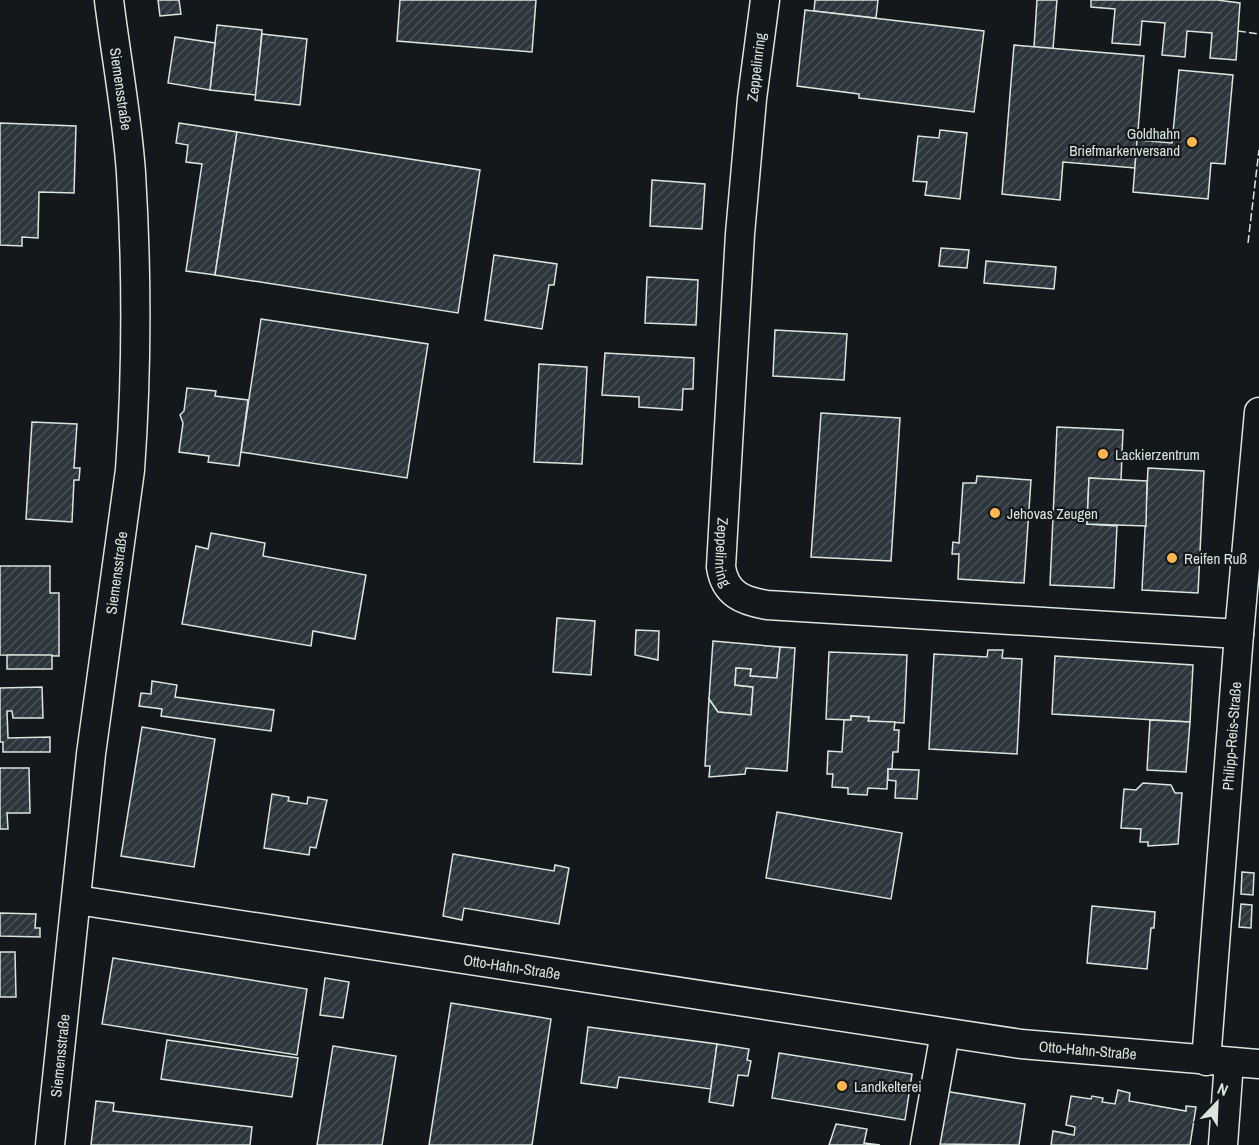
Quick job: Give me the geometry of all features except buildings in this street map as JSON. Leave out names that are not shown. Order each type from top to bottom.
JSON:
[{"type":"street","name":"Siemensstraße","points":[[50,1145],[105,643],[130,470],[134,404],[135,262],[130,171],[109,0]]},
{"type":"street","name":"Zeppelinring","points":[[765,0],[752,99],[739,246],[721,567],[723,579],[732,593],[742,599],[767,605],[1239,634]]},
{"type":"street","name":"Philipp-Reis-Straße","points":[[1217,1062],[1239,634],[1259,412]]},
{"type":"street","name":"Otto-Hahn-Straße","points":[[77,900],[1021,1044],[1259,1064]]},
{"type":"street","points":[[925,1145],[945,1033]]},
{"type":"street","points":[[1217,1062],[1223,1145]]},
{"type":"fence","points":[[1238,31],[1259,34]]},
{"type":"fence","points":[[1248,243],[1259,150]]},
{"type":"place","name":"Goldhahn Briefmarkenversand","points":[[1192,142]]},
{"type":"place","name":"Lackierzentrum","points":[[1103,454]]},
{"type":"place","name":"Jehovas Zeugen","points":[[995,513]]},
{"type":"place","name":"Reifen Ruß","points":[[1172,558]]},
{"type":"place","name":"Landkelterei","points":[[842,1086]]}]
